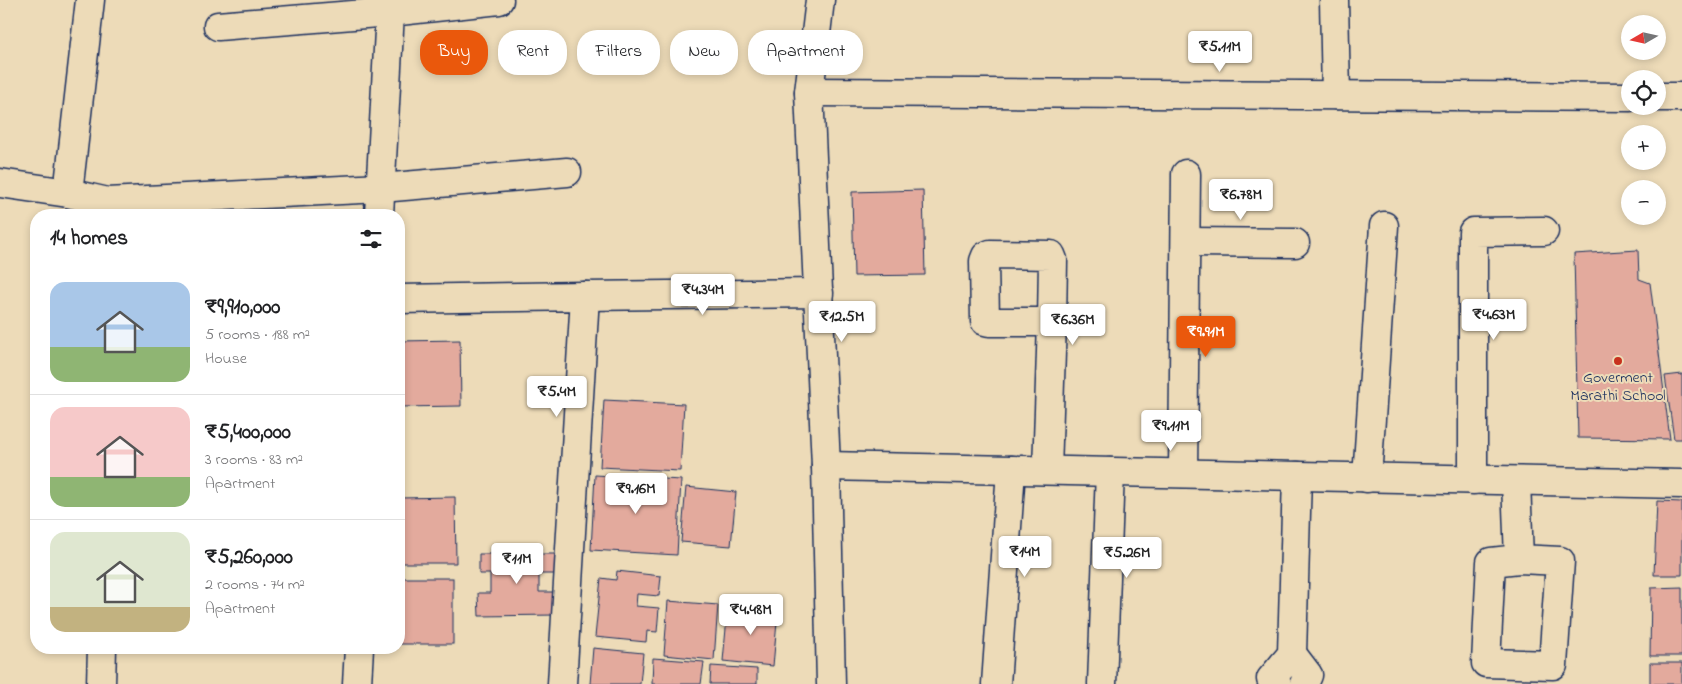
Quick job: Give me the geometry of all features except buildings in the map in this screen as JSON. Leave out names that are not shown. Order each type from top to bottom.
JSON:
[{"type":"street","points":[[68,193],[90,0]]},
{"type":"street","points":[[218,26],[390,12],[499,0]]},
{"type":"street","points":[[820,0],[809,92],[826,466],[831,684]]},
{"type":"street","points":[[1334,0],[1336,95]]},
{"type":"street","points":[[379,209],[390,12]]},
{"type":"street","points":[[809,92],[1621,97]]},
{"type":"street","points":[[1666,97],[1682,97]]},
{"type":"street","points":[[0,183],[68,193],[108,208],[567,172]]},
{"type":"street","points":[[1183,473],[1187,242],[1186,174]]},
{"type":"street","points":[[1367,478],[1384,226]]},
{"type":"street","points":[[1473,480],[1473,232],[1544,231]]},
{"type":"street","points":[[1187,242],[1295,243]]},
{"type":"street","points":[[405,300],[819,293]]},
{"type":"street","points":[[562,684],[585,296]]},
{"type":"street","points":[[1047,470],[1052,322]]},
{"type":"street","points":[[826,466],[1682,484]]},
{"type":"street","points":[[996,684],[1011,470]]},
{"type":"street","points":[[1102,684],[1110,472]]},
{"type":"street","points":[[1277,684],[1271,679],[1292,654],[1296,476]]},
{"type":"street","points":[[1516,481],[1519,559]]},
{"type":"street","points":[[102,654],[102,684]]},
{"type":"street","points":[[357,684],[359,654]]},
{"type":"street","points":[[1292,654],[1308,674],[1304,684]]},
{"type":"place","name":"Goverment Marathi School","points":[[1618,361]]}]
